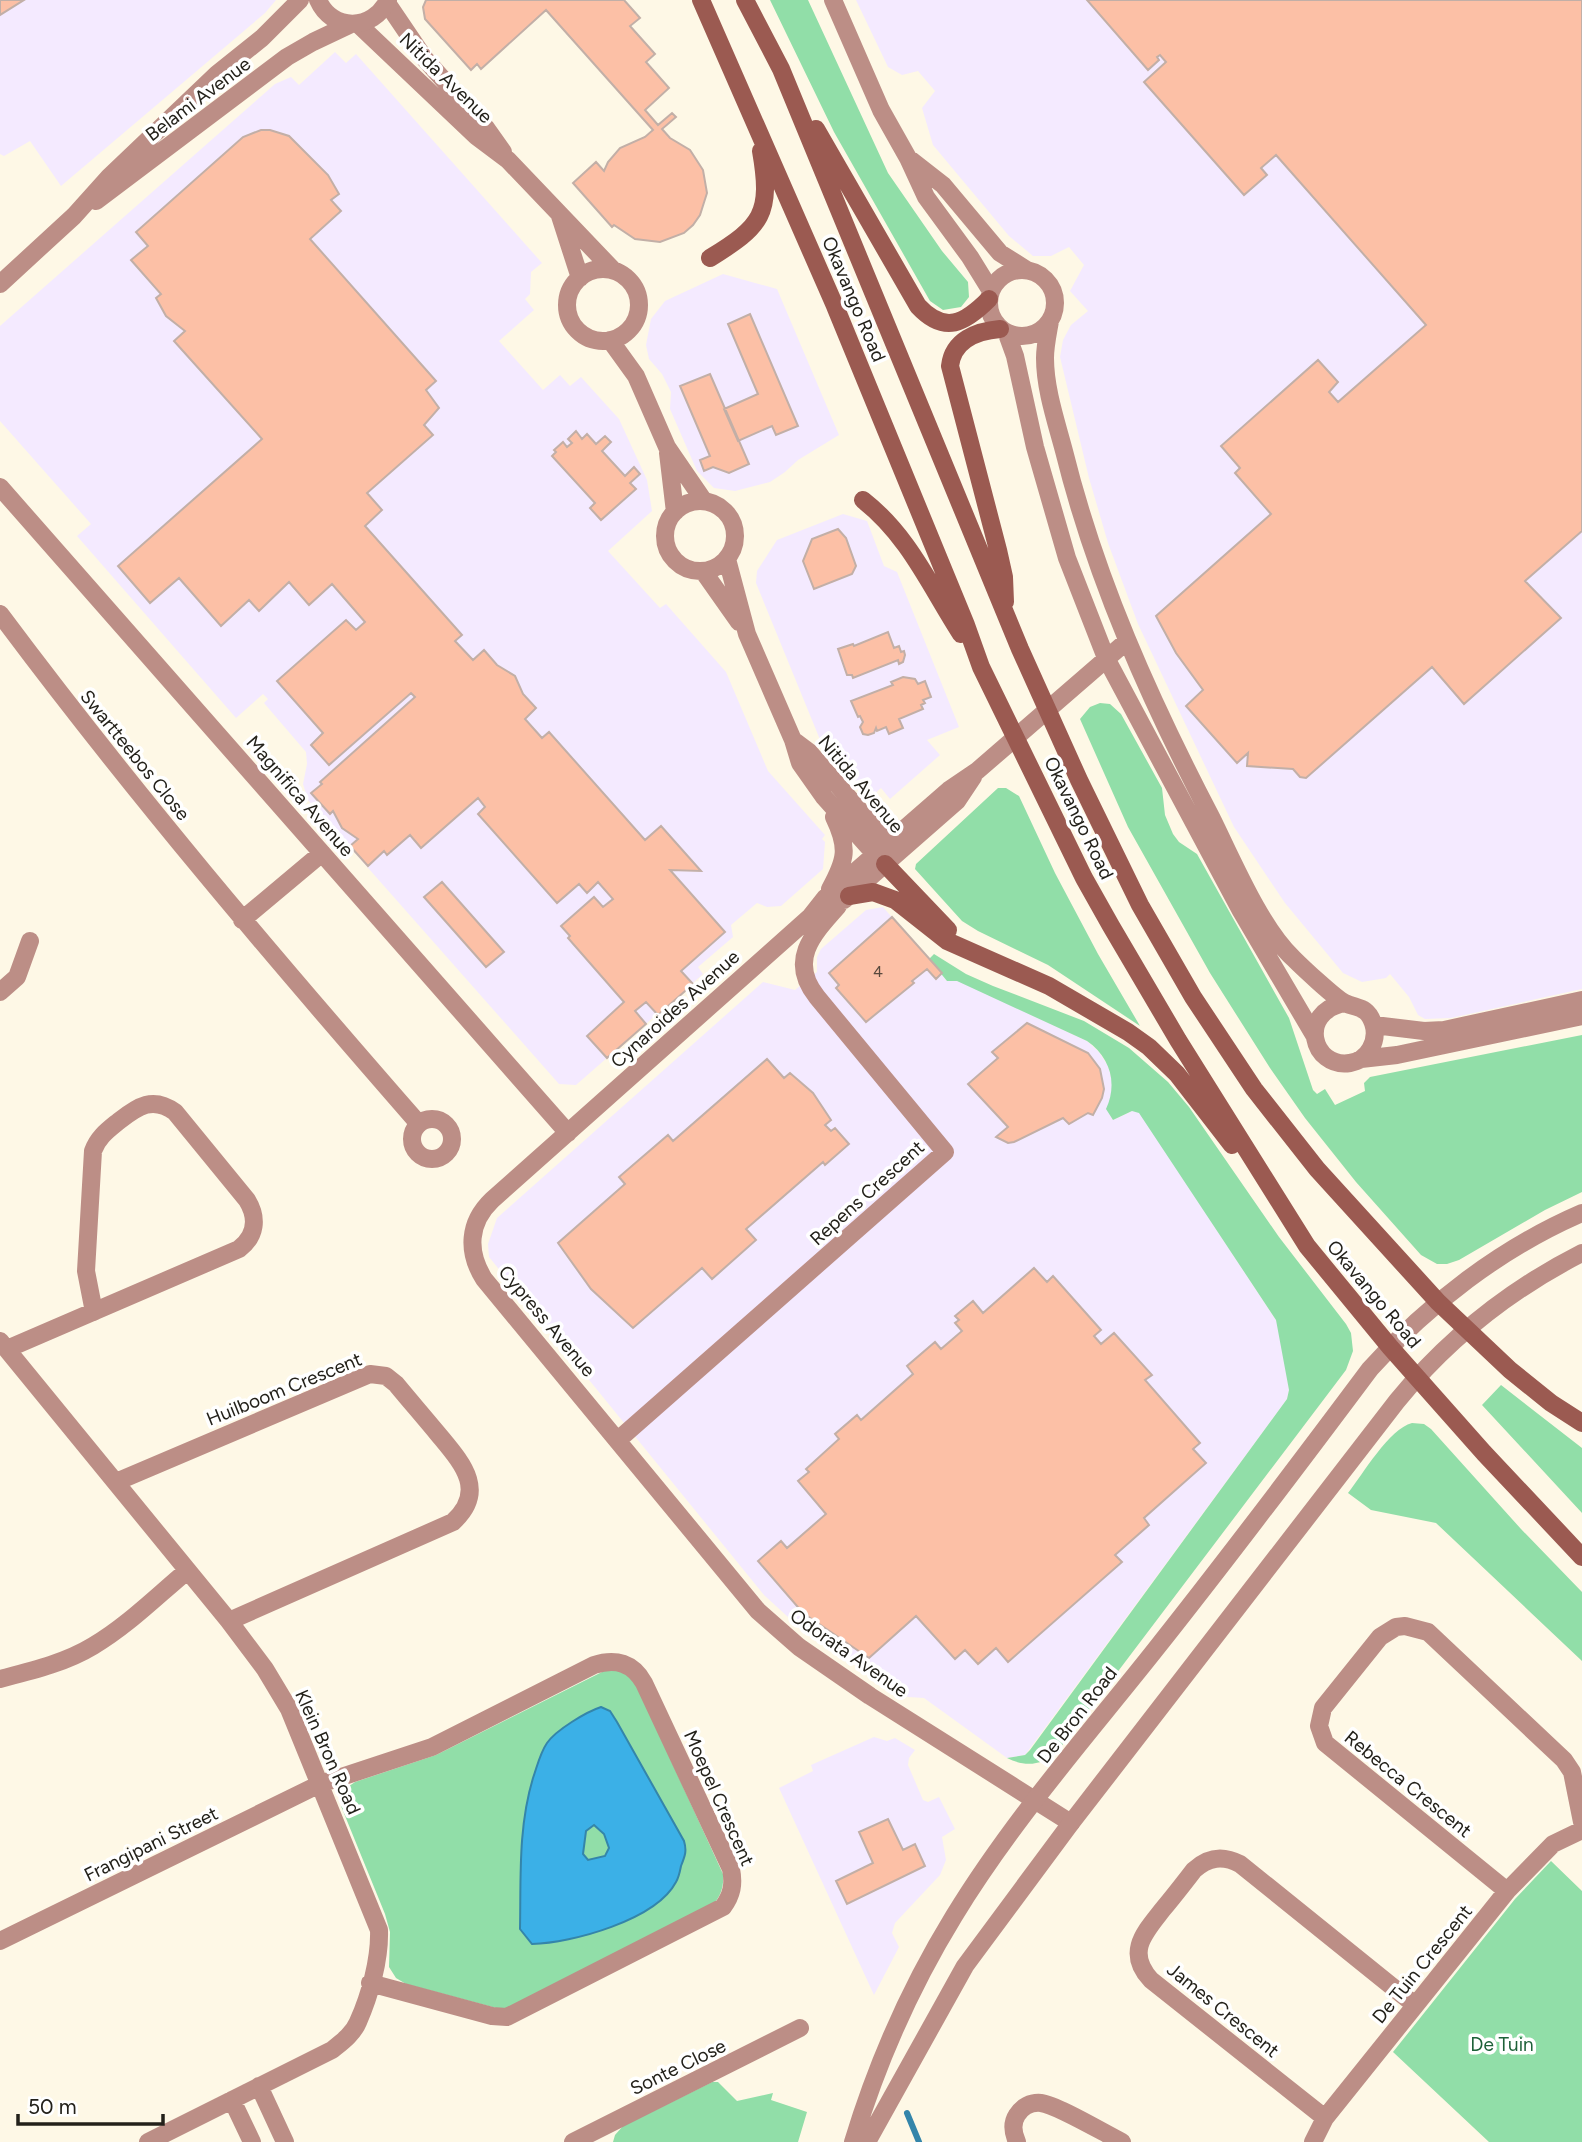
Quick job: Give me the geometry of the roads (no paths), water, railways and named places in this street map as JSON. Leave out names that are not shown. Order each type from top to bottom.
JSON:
[{"type":"main road","name":"Okavango Road","points":[[701,0],[835,306],[981,667],[1084,878],[1141,979],[1307,1246],[1390,1347],[1582,1557]]},
{"type":"main road","name":"Okavango Road","points":[[745,0],[781,69],[1020,649],[1079,779],[1147,917],[1193,997],[1254,1088],[1317,1169],[1437,1302],[1510,1370],[1551,1403],[1582,1423]]},
{"type":"main road","points":[[781,69],[918,306],[938,322],[950,323],[967,318],[990,295]]},
{"type":"main road","points":[[710,258],[746,235],[763,206],[764,169],[753,115]]},
{"type":"main road","points":[[1004,331],[986,330],[960,343],[951,357],[950,366],[1004,577],[1005,613]]},
{"type":"main road","points":[[863,500],[905,541],[981,667]]},
{"type":"main road","points":[[885,855],[954,936],[984,957]]},
{"type":"main road","points":[[837,900],[873,892],[895,900],[947,941],[1073,998],[1128,1032],[1159,1055],[1185,1083],[1307,1246]]},
{"type":"street","name":"Belami Avenue","points":[[4,278],[74,216],[108,177],[217,74],[271,30],[300,0]]},
{"type":"street","name":"Nitida Avenue","points":[[318,0],[332,18],[355,24],[476,136],[508,160]]},
{"type":"street","points":[[833,0],[881,110],[926,197],[970,257],[990,295]]},
{"type":"street","name":"Belami Avenue","points":[[74,216],[117,187],[288,57],[313,42],[375,17],[387,2]]},
{"type":"street","name":"Nitida Avenue","points":[[387,2],[425,59],[486,128],[508,160],[614,271]]},
{"type":"street","points":[[908,158],[943,186],[999,253],[1039,274],[1052,287],[1056,301],[1045,349],[1045,367],[1060,436],[1084,526],[1143,681],[1178,755],[1270,929],[1291,956],[1345,1003],[1363,1009],[1374,1025],[1373,1044],[1361,1059]]},
{"type":"street","name":"Nitida Avenue","points":[[558,213],[580,278]]},
{"type":"street","points":[[599,269],[614,271],[631,282],[639,302],[638,313],[627,332],[610,340],[589,338],[572,323],[568,299],[572,287],[580,278],[599,269]]},
{"type":"street","points":[[1027,270],[1005,274],[997,281],[990,295],[990,315],[1004,331],[1015,356],[1035,447],[1063,547],[1106,658],[1241,911],[1314,1035],[1318,1047],[1326,1057],[1337,1063],[1349,1063],[1582,1016]]},
{"type":"street","points":[[1004,331],[1019,337],[1031,336],[1042,330],[1050,321]]},
{"type":"street","points":[[627,332],[636,376],[667,447],[704,501],[722,509],[731,520],[736,536],[732,552],[720,565],[703,571],[691,570],[680,565],[670,553],[665,538],[666,530],[676,512],[689,504],[704,501]]},
{"type":"street","points":[[610,340],[636,376]]},
{"type":"street","points":[[667,447],[676,512]]},
{"type":"street","name":"Magnifica Avenue","points":[[0,487],[568,1133]]},
{"type":"street","name":"Nitida Avenue","points":[[727,559],[747,634],[793,740],[800,763],[824,797],[841,832],[845,846],[837,900]]},
{"type":"street","name":"Nitida Avenue","points":[[703,571],[747,634]]},
{"type":"street","name":"Swartteebos Close","points":[[0,614],[125,778],[242,920],[419,1124]]},
{"type":"street","name":"Cynaroides Avenue","points":[[568,1133],[810,917],[837,900],[885,855],[957,801],[977,771],[1127,641]]},
{"type":"street","name":"Nitida Avenue","points":[[793,740],[816,760],[885,855]]},
{"type":"street","name":"Nitida Avenue","points":[[824,797],[885,855]]},
{"type":"street","points":[[242,920],[322,853]]},
{"type":"street","name":"Repens Crescent","points":[[618,1440],[945,1152],[810,988],[803,971],[803,961],[811,939],[837,900]]},
{"type":"street","points":[[0,992],[17,977],[30,941]]},
{"type":"street","points":[[1374,1025],[1424,1031],[1444,1030],[1582,1000]]},
{"type":"street","points":[[1314,1035],[1316,1023],[1323,1012],[1333,1005],[1345,1003]]},
{"type":"street","points":[[4,1345],[93,1312],[239,1250],[245,1245],[253,1232],[254,1216],[247,1200],[175,1112],[161,1105],[145,1104],[137,1107],[100,1137],[93,1151],[86,1271],[93,1312]]},
{"type":"street","name":"Cypress Avenue","points":[[568,1133],[484,1207],[474,1226],[472,1248],[474,1259],[484,1279],[618,1440]]},
{"type":"street","name":"De Bron Road","points":[[853,2142],[887,2044],[912,1993],[954,1916],[993,1857],[1223,1565],[1370,1369],[1437,1302],[1508,1253],[1582,1213]]},
{"type":"street","points":[[867,2142],[965,1966],[1071,1823],[1417,1377],[1466,1330],[1520,1289],[1582,1253]]},
{"type":"street","name":"Klein Bron Road","points":[[4,1345],[229,1621],[265,1670],[289,1709],[379,1930],[380,1945],[370,1983],[358,2023],[347,2039],[332,2050],[148,2142]]},
{"type":"street","name":"Huilboom Crescent","points":[[116,1482],[370,1374],[386,1376],[396,1384],[461,1462],[469,1479],[469,1498],[453,1522],[229,1621]]},
{"type":"street","name":"Odorata Avenue","points":[[618,1440],[776,1629],[870,1696],[1071,1823]]},
{"type":"street","points":[[0,1679],[37,1669],[91,1647],[116,1631],[187,1571]]},
{"type":"street","name":"Rebecca Crescent","points":[[1507,1891],[1325,1743],[1319,1726],[1324,1708],[1380,1637],[1396,1627],[1405,1626],[1428,1632],[1564,1760],[1572,1772],[1582,1822]]},
{"type":"street","name":"Moepel Crescent","points":[[320,1784],[432,1747],[594,1665],[621,1662],[635,1670],[644,1683],[731,1869],[731,1894],[717,1912],[514,2014],[492,2016],[370,1983]]},
{"type":"street","name":"Frangipani Street","points":[[0,1941],[320,1784]]},
{"type":"street","name":"De Tuin Crescent","points":[[1313,2142],[1325,2118],[1507,1891],[1553,1844],[1582,1830]]},
{"type":"street","name":"James Crescent","points":[[1325,2118],[1151,1980],[1143,1969],[1139,1950],[1142,1937],[1194,1870],[1205,1862],[1218,1858],[1240,1864],[1415,2005]]},
{"type":"street","name":"Sonte Close","points":[[573,2142],[599,2136],[800,2028]]},
{"type":"street","points":[[259,2086],[285,2142]]},
{"type":"street","points":[[232,2100],[252,2142]]},
{"type":"street","points":[[1017,2142],[1013,2130],[1017,2115],[1022,2109],[1036,2103],[1051,2106],[1122,2142]]},
{"type":"water","points":[[601,1707],[610,1711],[684,1841],[684,1856],[679,1876],[666,1896],[632,1918],[590,1934],[532,1944],[520,1929],[523,1834],[533,1778],[542,1751],[551,1738]],"holes":[[[594,1825],[604,1834],[609,1848],[605,1856],[588,1860],[583,1854],[586,1831]]]},
{"type":"waterway","points":[[907,2113],[919,2142]]},
{"type":"park label","name":"De Tuin","points":[[1502,2044]]}]
